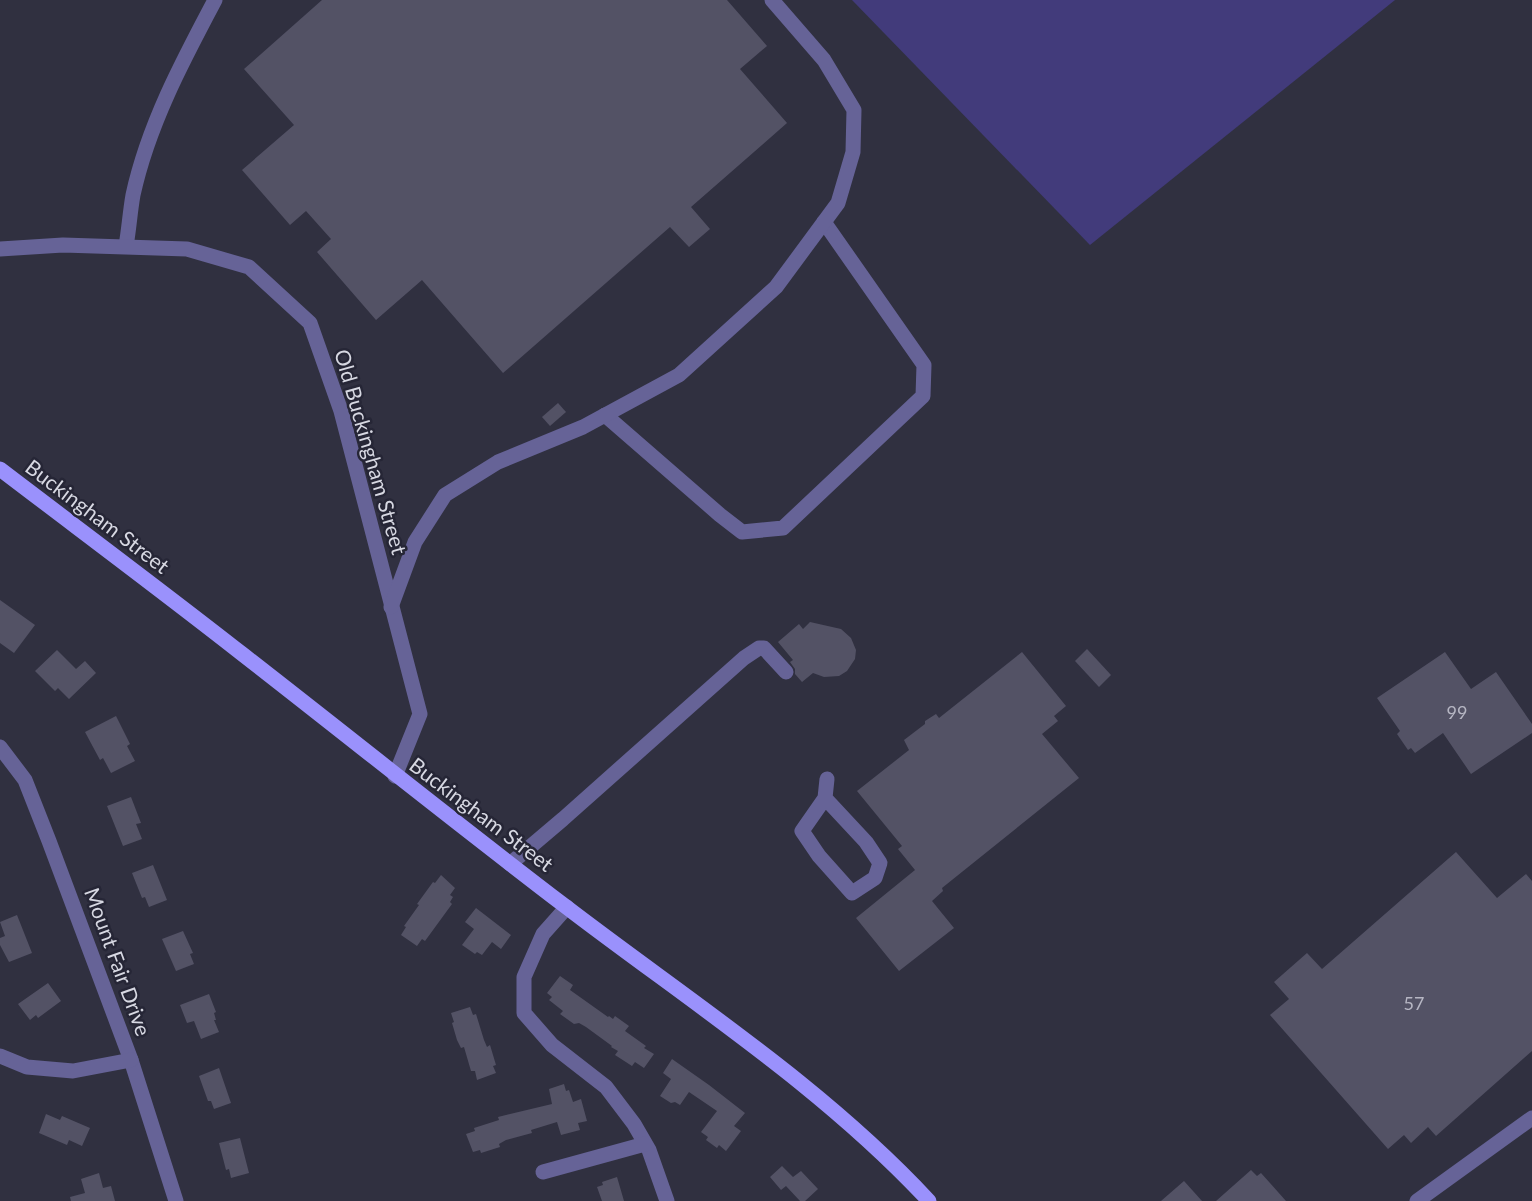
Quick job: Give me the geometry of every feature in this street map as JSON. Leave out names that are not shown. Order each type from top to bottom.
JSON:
[{"type":"main road","name":"Buckingham Street","points":[[0,469],[240,652],[395,776],[510,864],[747,1040],[839,1113],[903,1173],[929,1201]]},
{"type":"street","points":[[126,246],[133,196],[150,137],[185,56],[215,0]]},
{"type":"street","points":[[391,607],[415,542],[445,495],[498,462],[583,427],[680,375],[776,287],[838,203],[853,152],[854,110],[824,60],[772,0]]},
{"type":"street","points":[[605,415],[720,515],[742,531],[783,528],[923,396],[924,365],[824,222]]},
{"type":"street","name":"Old Buckingham Street","points":[[0,249],[63,245],[186,249],[249,267],[310,323],[341,411],[420,714],[395,776]]},
{"type":"street","points":[[510,864],[564,819],[744,658],[759,648],[764,648],[786,672]]},
{"type":"street","name":"Mount Fair Drive","points":[[0,747],[25,780],[131,1060],[176,1201]]},
{"type":"street","points":[[825,798],[866,842],[880,863],[875,878],[852,893],[819,856],[802,831],[825,798],[827,779]]},
{"type":"street","points":[[567,907],[543,934],[524,977],[524,1013],[552,1045],[606,1087],[634,1124],[645,1144],[667,1201]]},
{"type":"street","points":[[0,1056],[27,1067],[73,1071],[131,1060]]},
{"type":"street","points":[[1417,1201],[1532,1118]]},
{"type":"street","points":[[543,1172],[645,1144]]},
{"type":"shaded area","points":[[852,0],[1395,0],[1090,245]]},
{"type":"building","points":[[322,0],[727,0],[767,46],[740,69],[787,123],[691,207],[710,229],[689,247],[670,227],[503,373],[422,280],[376,320],[317,252],[331,239],[306,211],[290,225],[242,170],[294,125],[244,69]]},
{"type":"building","points":[[558,403],[566,412],[550,426],[542,417]]},
{"type":"building","points":[[0,600],[35,625],[14,653],[0,643]]},
{"type":"building","points":[[810,622],[841,629],[851,638],[856,650],[855,659],[847,671],[839,676],[824,677],[813,673],[802,682],[795,674],[795,669],[790,662],[793,660],[778,642],[799,624],[803,629]]},
{"type":"building","points":[[1087,649],[1111,675],[1099,687],[1075,661]]},
{"type":"building","points":[[57,650],[76,669],[85,661],[96,673],[69,699],[58,688],[55,691],[35,671]]},
{"type":"building","points":[[1022,652],[1066,706],[1054,716],[1058,721],[1042,734],[1079,778],[942,888],[943,891],[932,901],[954,928],[899,971],[856,918],[915,870],[898,849],[902,846],[857,791],[909,750],[904,740],[925,724],[925,721],[936,714],[939,718]]},
{"type":"building","points":[[1445,652],[1471,689],[1496,672],[1532,724],[1532,733],[1471,774],[1443,733],[1415,753],[1411,748],[1408,750],[1397,734],[1400,731],[1377,698]]},
{"type":"building","points":[[116,716],[130,744],[127,746],[135,761],[111,773],[103,758],[100,760],[85,732]]},
{"type":"building","points":[[131,797],[141,823],[136,824],[142,839],[123,846],[107,806]]},
{"type":"building","points":[[1456,852],[1497,898],[1526,874],[1532,881],[1532,1051],[1436,1136],[1428,1127],[1411,1143],[1404,1135],[1388,1149],[1270,1015],[1289,999],[1274,982],[1307,953],[1322,969]]},
{"type":"building","points":[[153,865],[167,900],[149,907],[145,897],[142,898],[132,873]]},
{"type":"building","points":[[441,875],[455,888],[450,895],[453,897],[450,902],[452,904],[425,941],[422,939],[417,946],[401,935],[406,927],[404,926],[419,905],[417,904]]},
{"type":"building","points":[[476,908],[511,935],[501,949],[492,942],[482,955],[477,952],[475,954],[462,945],[474,929],[465,922]]},
{"type":"building","points":[[17,915],[32,953],[9,962],[0,945],[0,938],[5,936],[0,922]]},
{"type":"building","points":[[183,931],[193,953],[190,954],[194,964],[176,971],[162,939]]},
{"type":"building","points":[[560,976],[573,985],[570,990],[608,1017],[613,1019],[615,1016],[629,1026],[625,1031],[654,1054],[644,1068],[635,1062],[632,1066],[615,1055],[618,1051],[586,1027],[579,1023],[574,1024],[560,1014],[563,1011],[549,1000],[552,997],[547,993]]},
{"type":"building","points":[[48,983],[61,1001],[38,1018],[36,1015],[30,1020],[18,1004]]},
{"type":"building","points":[[209,994],[216,1012],[214,1013],[216,1020],[214,1020],[219,1032],[201,1039],[194,1021],[187,1023],[180,1005]]},
{"type":"building","points":[[470,1007],[473,1015],[476,1014],[487,1047],[490,1045],[496,1065],[493,1066],[496,1073],[477,1080],[475,1071],[471,1071],[464,1047],[461,1048],[457,1040],[451,1013]]},
{"type":"building","points":[[672,1059],[745,1113],[734,1126],[741,1131],[726,1151],[719,1145],[717,1148],[706,1140],[708,1137],[701,1132],[717,1111],[689,1092],[680,1105],[675,1102],[671,1103],[660,1096],[671,1079],[663,1073]]},
{"type":"building","points":[[219,1068],[231,1103],[214,1109],[211,1101],[208,1101],[199,1076]]},
{"type":"building","points":[[564,1084],[573,1102],[581,1099],[587,1121],[578,1123],[580,1130],[561,1135],[557,1122],[531,1130],[532,1133],[506,1140],[499,1144],[500,1147],[481,1153],[480,1150],[473,1152],[466,1134],[475,1131],[474,1128],[499,1120],[498,1117],[552,1104],[549,1089]]},
{"type":"building","points":[[46,1114],[60,1120],[62,1116],[90,1128],[82,1146],[69,1140],[67,1145],[39,1133]]},
{"type":"building","points":[[240,1138],[249,1173],[231,1178],[229,1169],[226,1170],[219,1143]]},
{"type":"building","points":[[782,1166],[793,1177],[801,1171],[818,1189],[805,1201],[800,1201],[786,1186],[781,1190],[770,1177]]},
{"type":"building","points":[[1251,1170],[1257,1176],[1261,1173],[1286,1201],[1216,1201]]},
{"type":"building","points":[[99,1173],[103,1188],[111,1186],[115,1201],[71,1201],[70,1197],[85,1193],[81,1179]]},
{"type":"building","points":[[617,1177],[624,1201],[602,1201],[597,1187],[603,1185],[602,1182]]},
{"type":"building","points":[[1184,1181],[1202,1201],[1161,1201]]}]
